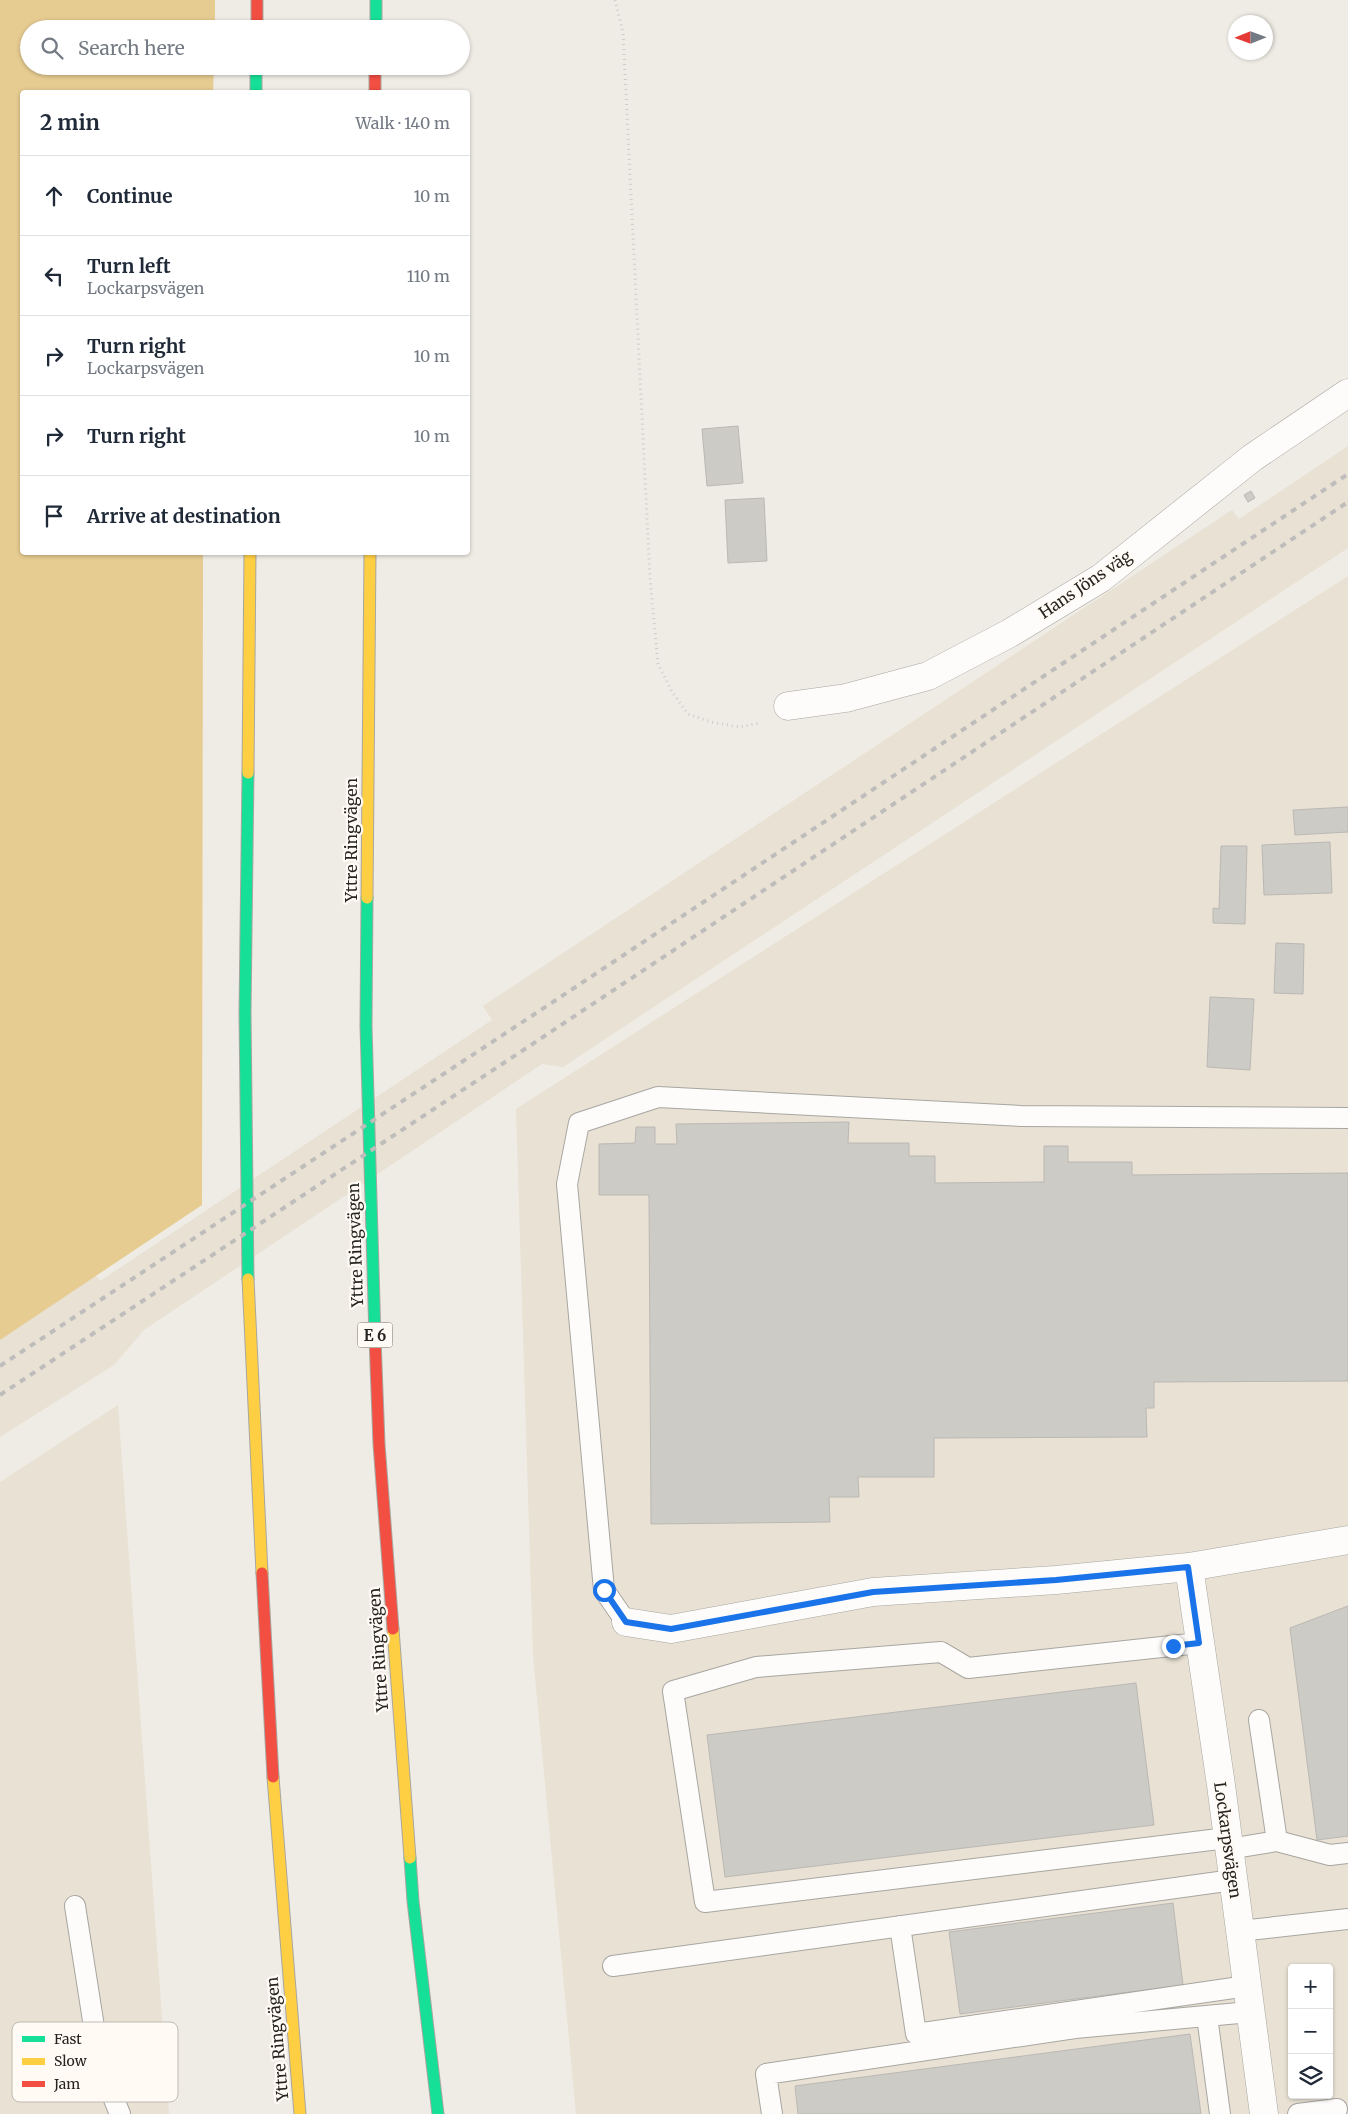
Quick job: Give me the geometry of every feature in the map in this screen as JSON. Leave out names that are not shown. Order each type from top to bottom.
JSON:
[{"type":"highway","points":[[257,0],[257,20]]},
{"type":"highway","points":[[376,0],[376,20]]},
{"type":"highway","points":[[256,75],[256,90]]},
{"type":"highway","points":[[375,75],[375,90]]},
{"type":"highway","name":"Yttre Ringvägen","points":[[250,555],[245,1012],[248,1300],[271,1744],[300,2114]]},
{"type":"highway","name":"Yttre Ringvägen","points":[[370,555],[366,1026],[370,1216],[379,1444],[413,1902],[438,2114]]},
{"type":"street","name":"Hans Jöns väg","points":[[788,706],[846,698],[928,676],[1010,633],[1101,578],[1252,458],[1348,393]]},
{"type":"street","points":[[626,1622],[671,1629],[873,1592],[1056,1580],[1188,1567],[1348,1540]]},
{"type":"street","name":"Lockarpsvägen","points":[[1188,1567],[1228,1843],[1264,2114]]},
{"type":"lane","points":[[626,1622],[604,1590],[567,1184],[579,1124],[658,1097],[1021,1116],[1348,1118]]},
{"type":"lane","points":[[1199,1643],[968,1668],[941,1652],[756,1667],[673,1690],[704,1902],[1228,1843],[1277,1841],[1330,1856],[1348,1853]]},
{"type":"lane","points":[[1259,1720],[1277,1841]]},
{"type":"lane","points":[[613,1966],[1233,1880]]},
{"type":"lane","points":[[75,1906],[93,2022]]},
{"type":"lane","points":[[1240,1931],[1348,1918]]},
{"type":"lane","points":[[900,1926],[916,2034],[1249,1999]]},
{"type":"lane","points":[[772,2114],[766,2074],[1075,2028],[1207,2016],[1249,1999]]},
{"type":"lane","points":[[1207,2016],[1220,2114]]},
{"type":"lane","points":[[115,2102],[120,2114]]},
{"type":"lane","points":[[1298,2114],[1337,2109]]},
{"type":"path","points":[[616,0],[623,32],[650,578],[658,664],[672,692],[688,714],[711,722],[739,727],[764,722],[788,706]]},
{"type":"shaded area","points":[[0,0],[215,0],[215,20],[20,20],[20,75],[214,75],[213,90],[20,90],[20,555],[203,555],[202,1205],[0,1340]]},
{"type":"shaded area","points":[[1348,446],[1348,548],[563,1067],[542,1064],[144,1330],[114,1365],[0,1437],[0,1332],[93,1272],[100,1281],[492,1020],[483,1006],[1232,510],[1239,519]]},
{"type":"shaded area","points":[[1348,576],[1348,2114],[576,2114],[533,1656],[516,1109]]},
{"type":"shaded area","points":[[118,1405],[162,2022],[12,2022],[12,2102],[168,2102],[169,2114],[0,2114],[0,1482]]},
{"type":"building","points":[[738,426],[743,483],[707,486],[702,429]]},
{"type":"building","points":[[1251,491],[1255,498],[1248,502],[1244,495]]},
{"type":"building","points":[[764,498],[767,561],[728,563],[725,500]]},
{"type":"building","points":[[1348,807],[1348,832],[1295,835],[1293,810]]},
{"type":"building","points":[[1330,842],[1332,893],[1264,895],[1262,845]]},
{"type":"building","points":[[1221,846],[1247,846],[1245,924],[1213,923],[1213,908],[1219,909]]},
{"type":"building","points":[[1276,943],[1304,944],[1303,994],[1274,993]]},
{"type":"building","points":[[1210,997],[1254,999],[1250,1070],[1207,1067]]},
{"type":"building","points":[[849,1122],[848,1143],[909,1143],[909,1156],[935,1156],[935,1183],[1044,1182],[1044,1146],[1068,1146],[1068,1162],[1132,1162],[1132,1175],[1348,1173],[1348,1381],[1154,1382],[1154,1408],[1146,1408],[1147,1437],[934,1438],[934,1477],[858,1477],[859,1497],[829,1497],[830,1522],[651,1524],[649,1195],[599,1195],[599,1144],[635,1143],[636,1127],[655,1127],[655,1144],[677,1144],[676,1124]]},
{"type":"building","points":[[1348,1606],[1348,1836],[1317,1840],[1290,1628]]},
{"type":"building","points":[[1136,1683],[1154,1825],[725,1877],[707,1735]]},
{"type":"building","points":[[1173,1903],[1183,1985],[960,2014],[949,1932]]},
{"type":"building","points":[[1190,2034],[1201,2114],[798,2114],[795,2086]]},
{"type":"railway","points":[[0,1366],[562,996],[1348,474]]},
{"type":"railway","points":[[0,1395],[1348,502]]},
{"type":"traffic: fast","points":[[376,0],[376,20]]},
{"type":"traffic: fast","points":[[256,75],[256,90]]},
{"type":"traffic: fast","points":[[248,773],[245,1012],[248,1279]]},
{"type":"traffic: fast","points":[[367,898],[366,1026],[375,1338]]},
{"type":"traffic: fast","points":[[410,1858],[413,1901],[438,2114]]},
{"type":"traffic: slow","points":[[248,773],[250,555]]},
{"type":"traffic: slow","points":[[367,898],[370,555]]},
{"type":"traffic: slow","points":[[248,1279],[262,1573]]},
{"type":"traffic: slow","points":[[393,1629],[410,1858]]},
{"type":"traffic: slow","points":[[273,1777],[300,2114]]},
{"type":"traffic: jam","points":[[257,0],[257,20]]},
{"type":"traffic: jam","points":[[375,75],[375,90]]},
{"type":"traffic: jam","points":[[375,1338],[379,1444],[393,1629]]},
{"type":"traffic: jam","points":[[262,1573],[273,1777]]},
{"type":"route","points":[[604,1590],[626,1622],[671,1629],[873,1592],[1056,1580],[1188,1567],[1199,1643],[1173,1646]]}]
